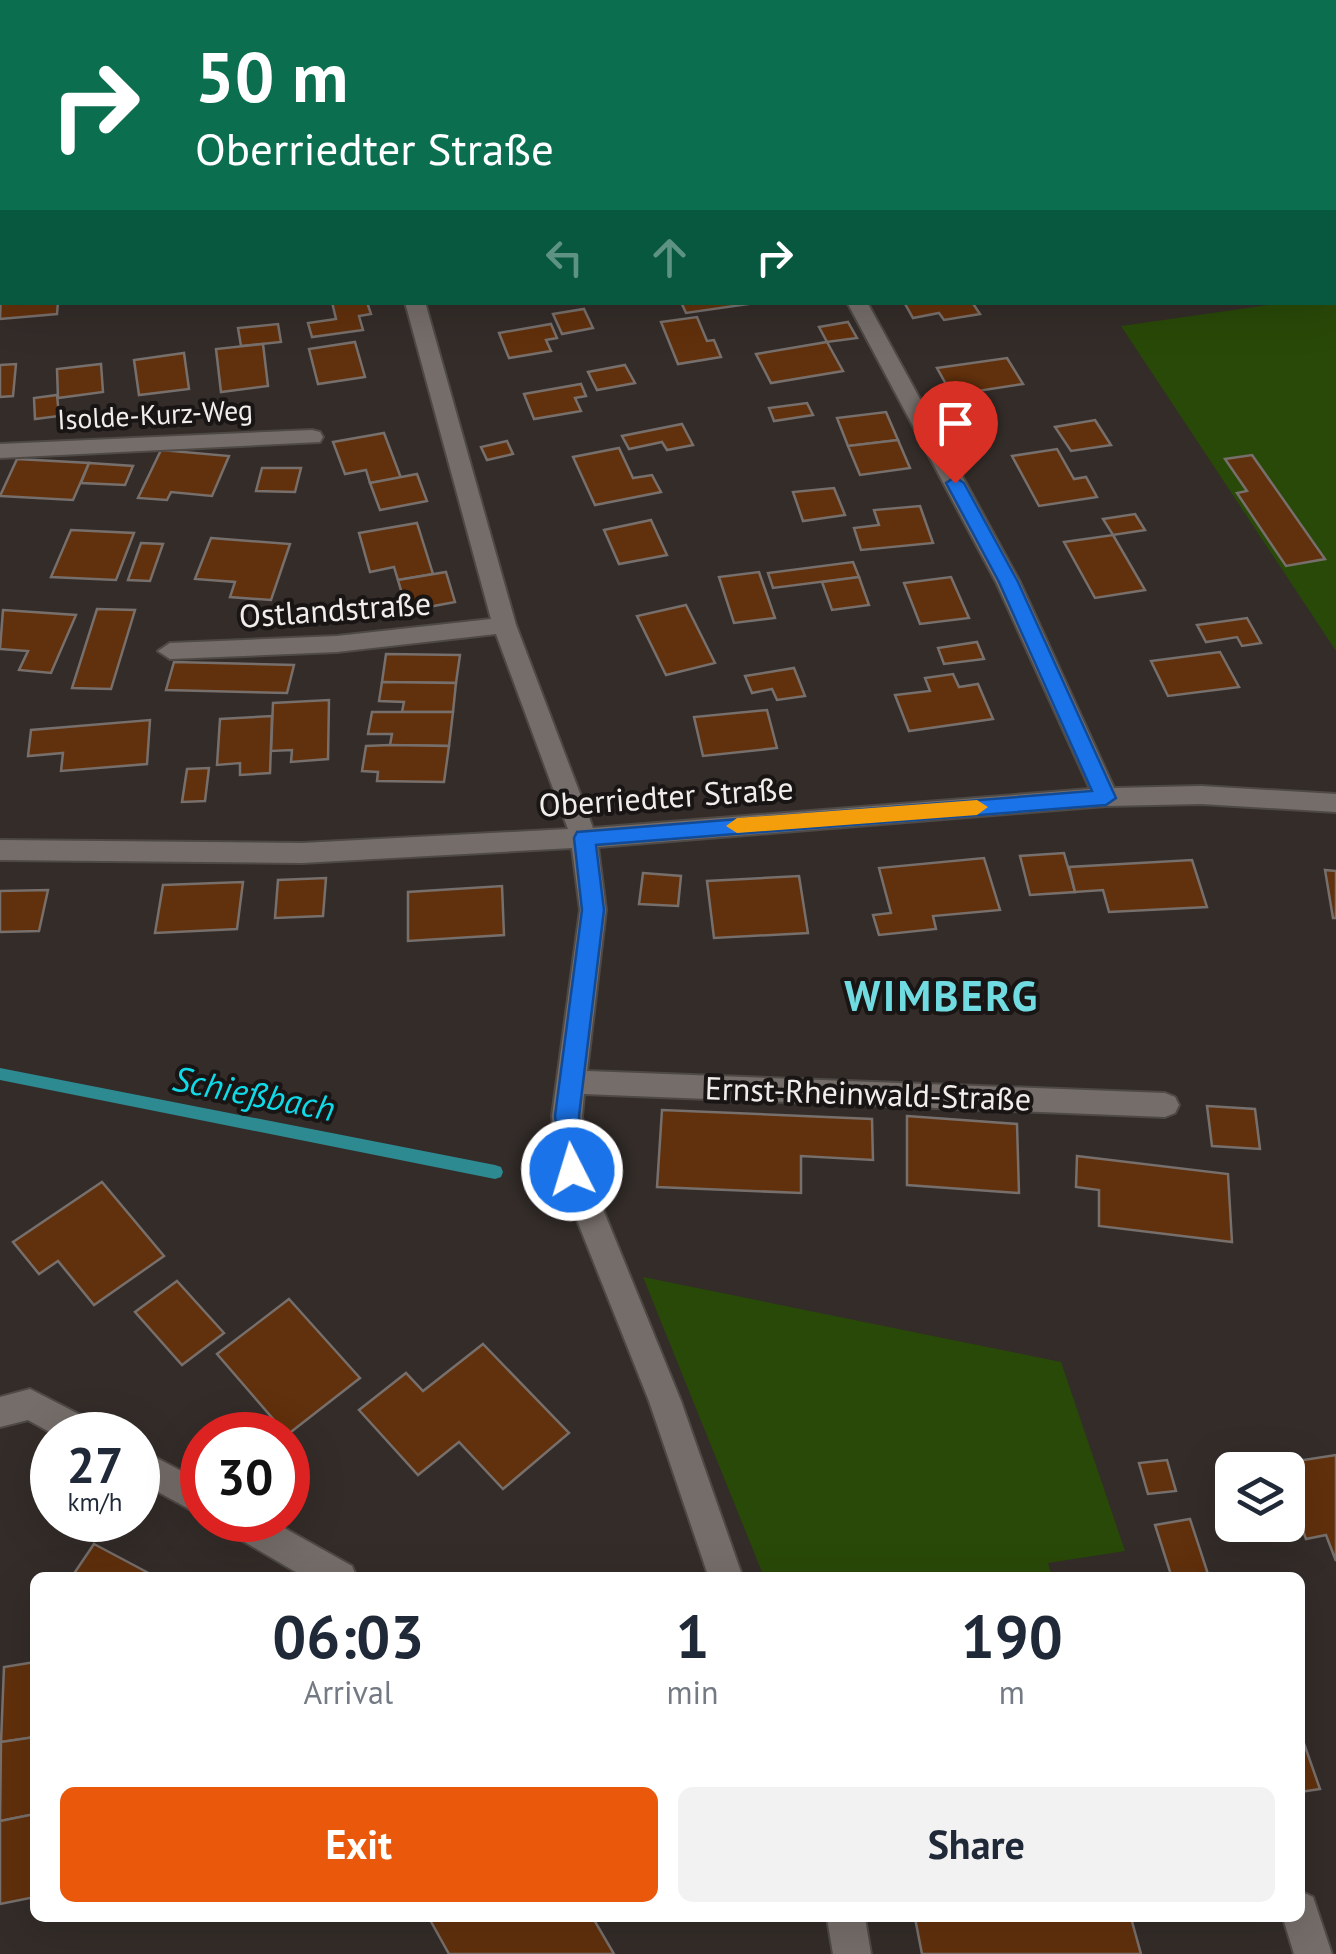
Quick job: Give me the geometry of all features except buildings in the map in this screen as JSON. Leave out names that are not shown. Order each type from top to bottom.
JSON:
[{"type":"street","points":[[416,305],[504,625],[584,838],[593,910],[567,1116],[572,1170],[664,1401],[724,1572]]},
{"type":"street","points":[[859,305],[1008,582],[1106,798]]},
{"type":"street","name":"Isolde-Kurz-Weg","points":[[0,451],[312,436]]},
{"type":"street","name":"Ostlandstraße","points":[[170,651],[410,640],[504,625]]},
{"type":"street","name":"Oberriedter Straße","points":[[0,850],[302,853],[584,838],[1106,798],[1200,795],[1336,802]]},
{"type":"street","name":"Ernst-Rheinwald-Straße","points":[[572,1082],[1165,1105]]},
{"type":"street","points":[[0,1412],[30,1404],[44,1412]]},
{"type":"street","points":[[277,1542],[329,1572]]},
{"type":"street","points":[[847,1922],[852,1954]]},
{"type":"street","points":[[1304,1922],[1314,1954]]},
{"type":"green space","points":[[1269,305],[1336,305],[1336,651],[1121,326]]},
{"type":"green space","points":[[643,1277],[1061,1362],[1125,1551],[1048,1563],[1051,1572],[762,1572]]},
{"type":"waterway","name":"Schießbach","points":[[0,1074],[495,1172]]},
{"type":"slow traffic","points":[[737,826],[977,807]]},
{"type":"district","name":"WIMBERG","points":[[942,995]]},
{"type":"route","points":[[572,1170],[567,1116],[593,910],[584,838],[1106,798],[1008,582],[955,483]]}]
